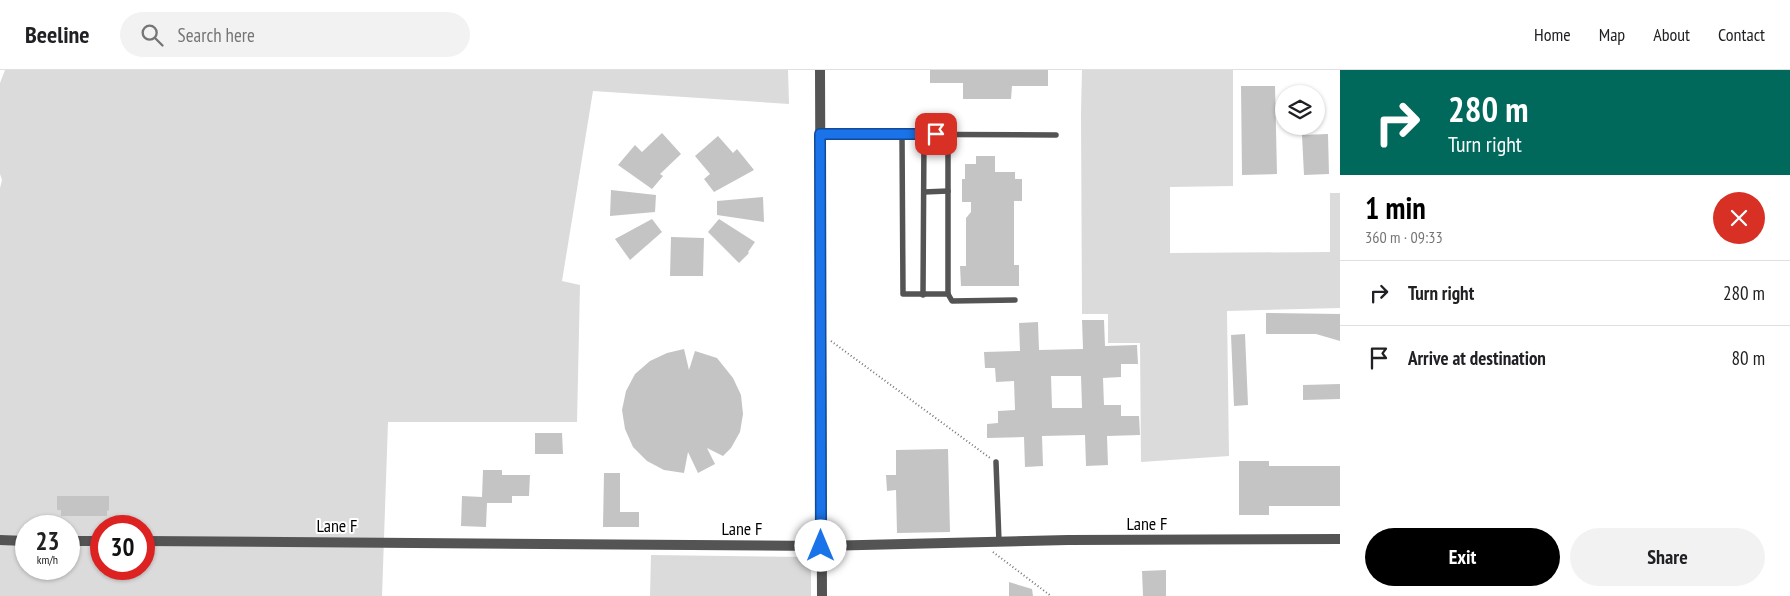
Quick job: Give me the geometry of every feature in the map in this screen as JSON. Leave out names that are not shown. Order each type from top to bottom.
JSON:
[{"type":"street","points":[[820,70],[822,596]]},
{"type":"street","name":"Lane F","points":[[155,541],[821,546],[979,542],[1340,539]]},
{"type":"street","points":[[0,540],[15,540]]},
{"type":"lane","points":[[820,134],[1056,135]]},
{"type":"lane","points":[[948,134],[948,294],[952,301],[1015,300]]},
{"type":"lane","points":[[902,135],[903,294],[948,294]]},
{"type":"lane","points":[[923,295],[924,135]]},
{"type":"lane","points":[[924,192],[948,191]]},
{"type":"lane","points":[[996,462],[999,542]]},
{"type":"path","points":[[821,333],[996,462]]},
{"type":"path","points":[[979,542],[1051,596]]},
{"type":"shaded area","points":[[5,70],[788,70],[789,104],[593,91],[562,281],[580,285],[577,422],[388,422],[382,596],[0,596],[0,188],[2,180],[0,174],[0,83]]},
{"type":"shaded area","points":[[1082,70],[1233,70],[1233,186],[1170,187],[1170,253],[1330,252],[1330,193],[1340,193],[1340,308],[1227,311],[1229,456],[1141,462],[1140,343],[1108,343],[1108,314],[1082,314]]},
{"type":"shaded area","points":[[651,555],[811,557],[811,596],[650,596]]},
{"type":"building","points":[[930,70],[1048,70],[1048,86],[1012,86],[1011,99],[963,99],[963,83],[930,83]]},
{"type":"building","points":[[1241,86],[1275,86],[1277,174],[1242,175]]},
{"type":"building","points":[[662,133],[681,154],[660,174],[663,176],[652,189],[618,165],[635,145],[642,152]]},
{"type":"building","points":[[1328,134],[1329,174],[1304,175],[1302,135]]},
{"type":"building","points":[[718,136],[733,153],[737,149],[754,170],[714,192],[704,179],[710,174],[695,156]]},
{"type":"building","points":[[976,156],[995,156],[995,172],[1015,172],[1015,179],[1022,179],[1022,201],[1014,201],[1014,265],[1019,265],[1019,286],[961,286],[960,266],[966,266],[966,218],[971,212],[971,202],[962,202],[962,179],[965,179],[965,164],[976,164]]},
{"type":"building","points":[[611,190],[656,195],[655,212],[610,216]]},
{"type":"building","points":[[763,197],[764,222],[717,215],[717,201]]},
{"type":"building","points":[[652,219],[662,232],[630,260],[615,239]]},
{"type":"building","points":[[719,219],[755,242],[749,253],[739,263],[708,232]]},
{"type":"building","points":[[671,237],[704,238],[703,276],[670,276]]},
{"type":"building","points":[[1266,313],[1340,314],[1340,341],[1316,334],[1266,334]]},
{"type":"building","points":[[1082,320],[1104,320],[1105,346],[1137,345],[1138,364],[1121,364],[1121,377],[1103,378],[1104,405],[1121,405],[1121,416],[1139,416],[1140,435],[1107,436],[1108,465],[1086,466],[1085,435],[1042,436],[1043,466],[1025,467],[1024,437],[987,438],[987,424],[998,423],[998,411],[1015,410],[1014,381],[996,382],[995,368],[985,368],[984,352],[1020,351],[1019,323],[1038,322],[1039,350],[1083,349]],"holes":[[[1051,376],[1081,376],[1082,408],[1052,408]]]},
{"type":"building","points":[[1245,334],[1248,405],[1234,406],[1231,335]]},
{"type":"building","points":[[684,349],[689,370],[695,351],[717,358],[733,378],[741,395],[743,414],[740,432],[731,448],[723,456],[707,448],[715,464],[698,473],[688,452],[684,473],[664,470],[647,461],[633,447],[625,429],[622,410],[626,391],[635,374],[650,361],[667,353]]},
{"type":"building","points":[[1340,384],[1340,399],[1303,400],[1303,385]]},
{"type":"building","points":[[535,433],[562,433],[563,454],[535,454]]},
{"type":"building","points":[[948,449],[950,532],[897,533],[896,490],[887,491],[886,475],[896,475],[896,450]]},
{"type":"building","points":[[1239,461],[1269,461],[1269,466],[1340,466],[1340,506],[1269,506],[1269,515],[1239,515]]},
{"type":"building","points":[[483,470],[502,470],[502,475],[530,475],[529,496],[512,496],[512,503],[487,503],[486,527],[461,526],[462,496],[482,497]]},
{"type":"building","points":[[604,473],[620,473],[620,512],[639,512],[639,527],[603,527]]},
{"type":"building","points":[[57,496],[109,496],[107,515],[61,515],[61,510],[57,510]]},
{"type":"building","points":[[1166,570],[1166,596],[1143,596],[1142,571]]},
{"type":"building","points":[[1009,582],[1032,589],[1033,596],[1009,596]]},
{"type":"route","points":[[821,546],[820,134],[936,134]]}]
